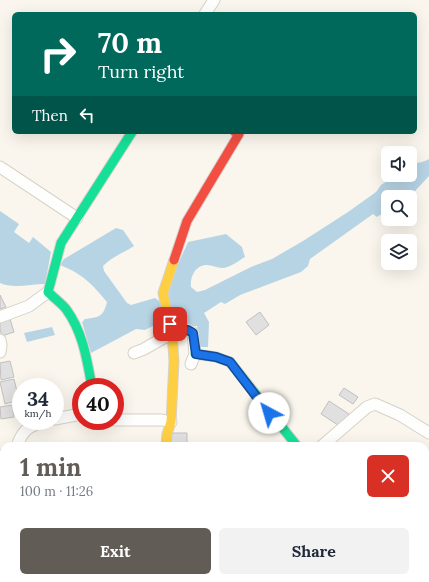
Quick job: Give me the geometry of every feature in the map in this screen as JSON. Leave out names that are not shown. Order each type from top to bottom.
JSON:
[{"type":"street","points":[[206,12],[214,0]]},
{"type":"street","points":[[0,317],[29,306],[48,292],[62,243],[131,134]]},
{"type":"street","points":[[166,442],[171,422],[174,361],[171,329],[164,293],[187,221],[239,134]]},
{"type":"street","points":[[0,166],[77,218]]},
{"type":"street","points":[[48,292],[66,308],[76,324],[83,340],[90,378]]},
{"type":"street","points":[[134,353],[144,349],[171,329],[188,330],[193,333],[193,359],[216,357],[230,362],[260,402],[294,442]]},
{"type":"street","points":[[0,340],[0,352]]},
{"type":"street","points":[[327,442],[367,407],[375,404],[400,415],[429,433]]},
{"type":"street","points":[[124,420],[162,420],[171,422]]},
{"type":"street","points":[[19,442],[26,430]]},
{"type":"water","points":[[429,159],[429,176],[416,190],[381,190],[381,214],[377,217],[373,214],[310,259],[308,266],[301,272],[240,295],[225,304],[221,302],[204,313],[209,322],[208,347],[199,347],[197,326],[178,326],[165,320],[145,330],[136,329],[91,353],[82,322],[85,319],[94,318],[100,315],[104,311],[107,302],[97,290],[81,276],[60,265],[64,259],[116,228],[123,230],[134,246],[106,263],[103,266],[104,271],[127,303],[131,305],[155,298],[161,302],[188,242],[226,234],[242,247],[245,257],[231,266],[222,268],[207,265],[196,269],[191,279],[191,287],[197,292],[205,290],[251,267],[272,259],[303,241],[376,192],[386,182],[417,182],[417,163]]},
{"type":"water","points":[[0,211],[19,224],[14,232],[29,243],[33,237],[51,252],[45,284],[11,286],[0,283]]},
{"type":"water","points":[[52,327],[55,335],[27,342],[24,333]]},
{"type":"building","points":[[0,295],[6,307],[0,309]]},
{"type":"building","points":[[260,312],[269,325],[256,335],[246,322]]},
{"type":"building","points":[[10,319],[14,332],[2,336],[0,323]]},
{"type":"building","points":[[10,361],[14,377],[1,380],[0,363]]},
{"type":"building","points":[[12,379],[12,402],[5,404],[0,382]]},
{"type":"building","points":[[344,388],[358,397],[353,404],[339,395]]},
{"type":"building","points":[[329,401],[349,414],[341,427],[321,414]]},
{"type":"building","points":[[12,405],[12,417],[1,419],[0,407]]},
{"type":"building","points":[[172,433],[187,433],[187,442],[171,442]]},
{"type":"traffic: fast","points":[[90,378],[84,346],[77,327],[66,309],[48,292],[61,243],[131,134]]},
{"type":"traffic: fast","points":[[195,354],[216,357],[230,362],[294,442]]},
{"type":"traffic: slow","points":[[166,442],[171,422],[174,361],[172,333],[163,293],[174,260]]},
{"type":"traffic: jam","points":[[174,260],[187,221],[239,134]]},
{"type":"route","points":[[170,324],[172,333],[188,330],[193,333],[196,354],[216,357],[230,362],[269,413]]}]
